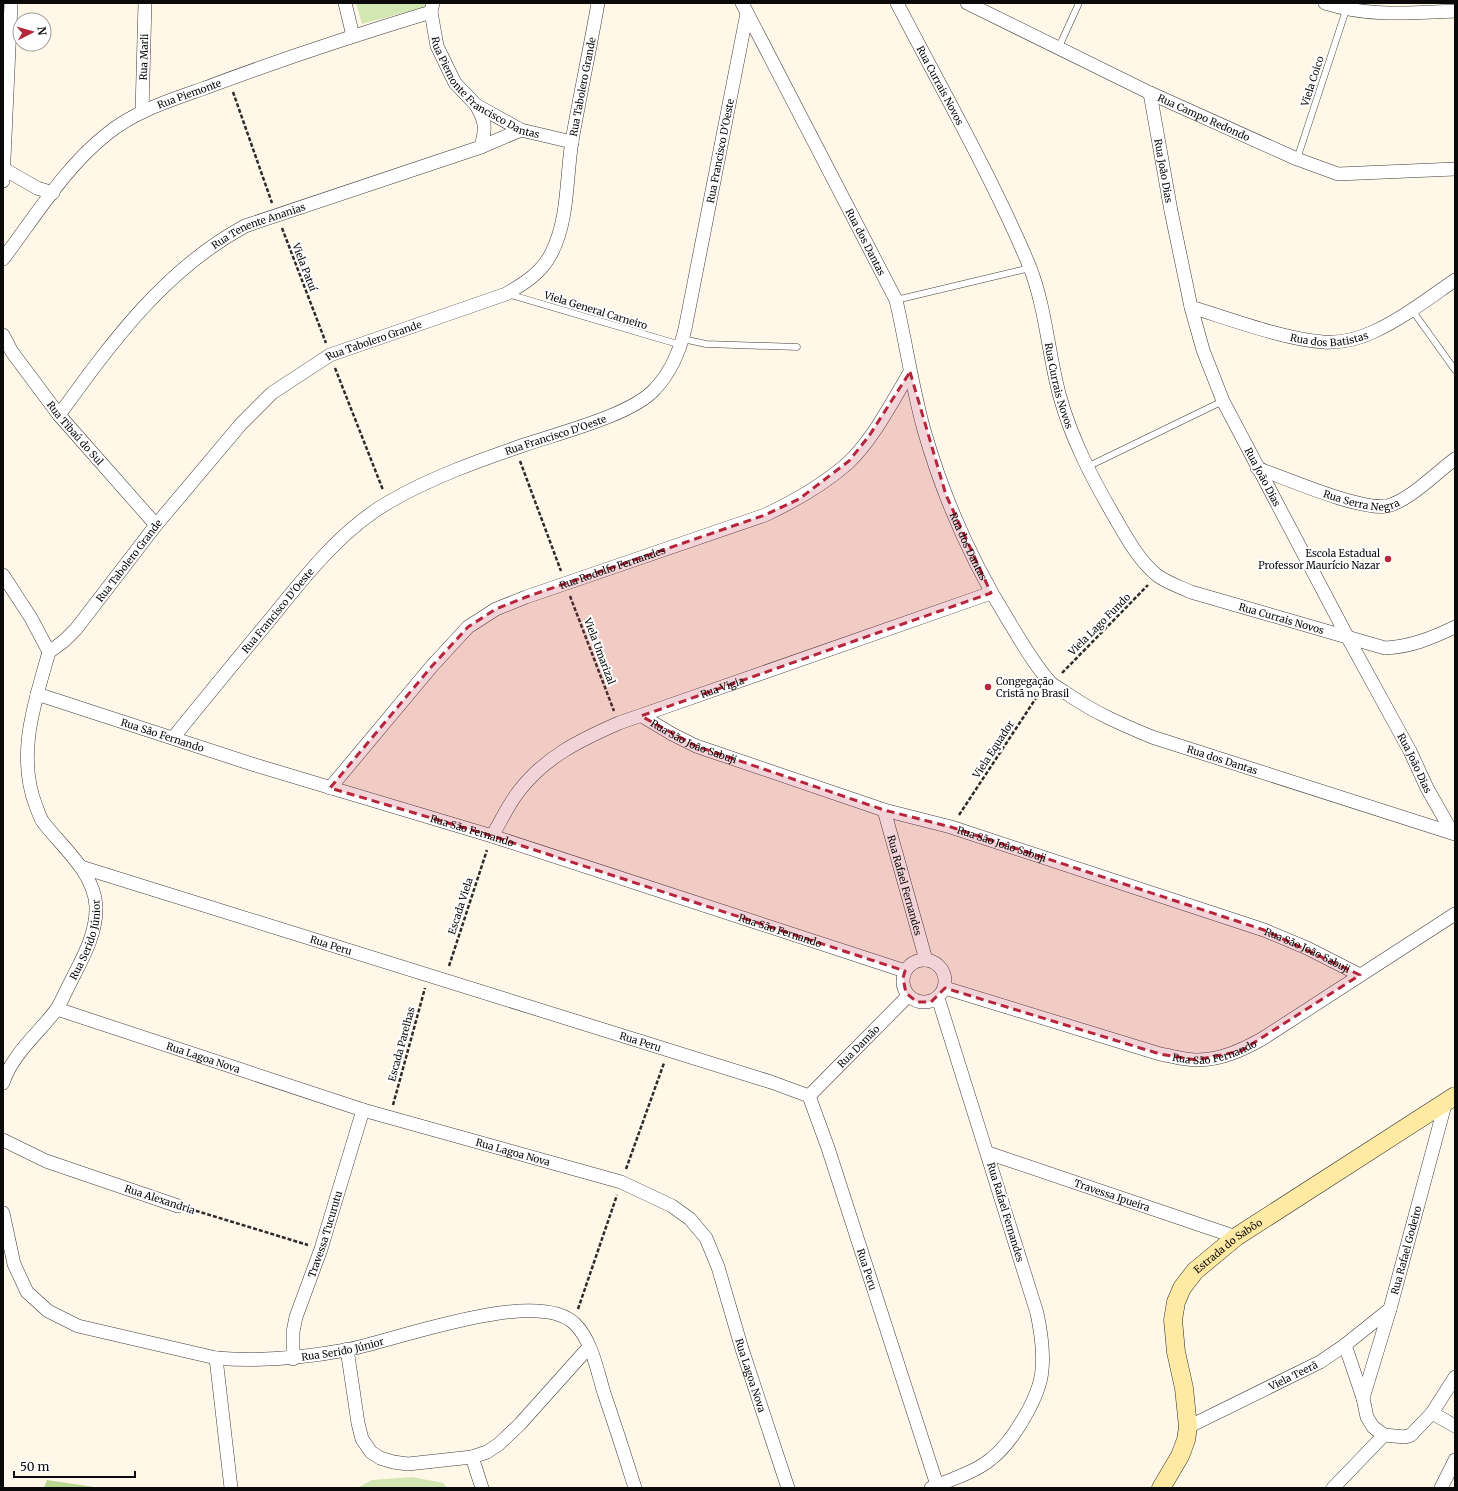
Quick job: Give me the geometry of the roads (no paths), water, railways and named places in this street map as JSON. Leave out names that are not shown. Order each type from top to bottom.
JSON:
[{"type":"street","points":[[11,3],[4,175],[53,193]]},
{"type":"street","name":"Rua Marli","points":[[142,111],[145,3]]},
{"type":"street","points":[[345,3],[353,36]]},
{"type":"street","name":"Rua Tabolero Grande","points":[[49,652],[64,641],[76,628],[156,525],[241,424],[272,393],[330,355],[506,294],[529,280],[543,268],[552,253],[563,216],[572,142],[598,3]]},
{"type":"street","name":"Rua Currais Novos","points":[[897,3],[1005,210],[1030,268],[1038,297],[1059,396],[1072,434],[1086,467],[1128,540],[1144,561],[1158,575],[1174,585],[1191,592],[1385,648],[1402,647],[1430,639],[1455,627]]},
{"type":"street","name":"Rua Campo Redondo","points":[[967,3],[1150,93],[1297,159],[1338,174],[1455,169]]},
{"type":"street","points":[[1325,3],[1346,10],[1384,14],[1455,11]]},
{"type":"street","name":"Rua Piemonte","points":[[3,259],[78,162],[107,133],[142,111],[432,8]]},
{"type":"street","name":"Rua Piemonte Francisco Dantas","points":[[432,8],[437,46],[455,83],[476,104],[521,130],[572,142]]},
{"type":"street","name":"Rua dos Dantas","points":[[745,8],[896,300],[910,372],[924,430],[946,495],[991,593],[1027,650],[1052,683],[1081,703],[1112,720],[1152,737],[1453,833]]},
{"type":"street","name":"Rua Francisco D'Oeste","points":[[173,738],[311,570],[360,522],[388,502],[424,484],[516,448],[609,416],[637,404],[655,390],[669,370],[682,342],[745,8]]},
{"type":"street","name":"Rua João Dias","points":[[1150,93],[1171,211],[1191,307],[1203,350],[1223,401],[1348,638],[1410,751],[1427,788],[1453,833]]},
{"type":"street","points":[[476,104],[484,120],[485,134],[481,147]]},
{"type":"street","name":"Rua Tenente Ananias","points":[[59,414],[90,372],[147,303],[184,267],[217,241],[245,226],[276,214],[481,147],[521,130]]},
{"type":"street","name":"Rua dos Batistas","points":[[1191,307],[1292,336],[1324,342],[1348,340],[1373,332],[1412,310],[1455,280]]},
{"type":"street","name":"Rua Tibaú do Sul","points":[[3,335],[12,352],[59,414],[156,525]]},
{"type":"street","name":"Rua Rodolfo Fernandes","points":[[330,788],[432,666],[468,628],[496,609],[766,515],[799,499],[827,480],[849,462],[869,436],[910,372]]},
{"type":"street","name":"Rua Serra Negra","points":[[1258,468],[1365,505],[1387,506],[1414,492],[1455,459]]},
{"type":"street","points":[[3,575],[31,618],[49,652]]},
{"type":"street","name":"Rua Vigia","points":[[492,836],[519,791],[561,751],[584,738],[618,723],[642,716],[991,593]]},
{"type":"street","name":"Rua Serido Júnior","points":[[3,1083],[18,1056],[57,1009],[86,952],[94,928],[96,905],[91,887],[81,867],[42,821],[33,797],[28,770],[27,741],[37,694],[49,652]]},
{"type":"street","name":"Rua São Fernando","points":[[37,694],[330,788],[492,836],[905,971]]},
{"type":"street","name":"Rua São João Sabuji","points":[[642,716],[696,746],[884,810],[951,827],[1264,930],[1306,948],[1360,975]]},
{"type":"street","name":"Rua Rafael Fernandes","points":[[884,810],[926,960]]},
{"type":"street","name":"Rua Peru","points":[[81,867],[771,1082],[808,1096],[828,1148],[934,1487]]},
{"type":"street","name":"Rua São Fernando","points":[[941,993],[1160,1054],[1196,1060],[1214,1058],[1241,1051],[1262,1039],[1455,914]]},
{"type":"street","points":[[926,960],[932,961],[942,970],[946,982],[941,993],[924,1003],[917,1002],[908,996],[903,986],[903,978],[905,971],[914,962],[926,960]]},
{"type":"street","name":"Rua Rafael Fernandes","points":[[934,1487],[970,1472],[991,1460],[1006,1446],[1020,1426],[1036,1391],[1042,1372],[1043,1347],[1037,1313],[941,993]]},
{"type":"street","name":"Rua Damão","points":[[808,1096],[908,996]]},
{"type":"street","name":"Rua Lagoa Nova","points":[[57,1009],[363,1110],[621,1182],[652,1196],[690,1219],[706,1238],[718,1268],[742,1349],[788,1488]]},
{"type":"street","name":"Estrada do Sabôo","points":[[1160,1488],[1180,1456],[1186,1440],[1188,1427],[1184,1388],[1176,1352],[1173,1320],[1176,1302],[1182,1288],[1195,1271],[1236,1237],[1451,1098]]},
{"type":"street","name":"Rua Rafael Godeiro","points":[[1363,1398],[1451,1098]]},
{"type":"street","name":"Travessa Tucurutu","points":[[293,1358],[293,1332],[296,1316],[321,1249],[363,1110]]},
{"type":"street","name":"Rua Alexandria","points":[[3,1140],[46,1160],[178,1206]]},
{"type":"street","name":"Travessa Ipueira","points":[[988,1153],[1236,1237]]},
{"type":"street","name":"Rua Serido Júnior","points":[[3,1213],[14,1264],[17,1271],[27,1292],[48,1311],[78,1326],[216,1358],[238,1360],[293,1358],[347,1349],[482,1315],[512,1310],[540,1310],[558,1314],[574,1323],[589,1347],[635,1488]]},
{"type":"street","name":"Viela Teerã","points":[[1188,1427],[1320,1362],[1345,1345],[1390,1310]]},
{"type":"street","points":[[1345,1345],[1363,1398],[1367,1418],[1373,1427],[1384,1435],[1405,1437],[1412,1435],[1432,1413],[1454,1380]]},
{"type":"street","points":[[347,1349],[358,1423],[362,1439],[371,1452],[380,1458],[408,1464],[472,1457],[487,1452],[499,1444],[520,1424],[589,1347]]},
{"type":"street","points":[[216,1358],[231,1488]]},
{"type":"street","points":[[1432,1413],[1455,1426]]},
{"type":"street","points":[[1333,1488],[1384,1435]]},
{"type":"street","points":[[472,1457],[482,1488]]},
{"type":"street","points":[[1441,1488],[1455,1460]]},
{"type":"lane","points":[[1058,49],[1079,3]]},
{"type":"lane","name":"Viela Coico","points":[[1297,159],[1346,10]]},
{"type":"lane","points":[[896,300],[1030,268]]},
{"type":"lane","name":"Viela General Carneiro","points":[[506,294],[682,342],[796,347]]},
{"type":"lane","points":[[1412,310],[1455,370]]},
{"type":"lane","points":[[1086,467],[1223,401]]},
{"type":"place","name":"Escola Estadual Professor Maurício Nazar","points":[[1388,559]]},
{"type":"place","name":"Congegação Cristã no Brasil","points":[[988,687]]}]
